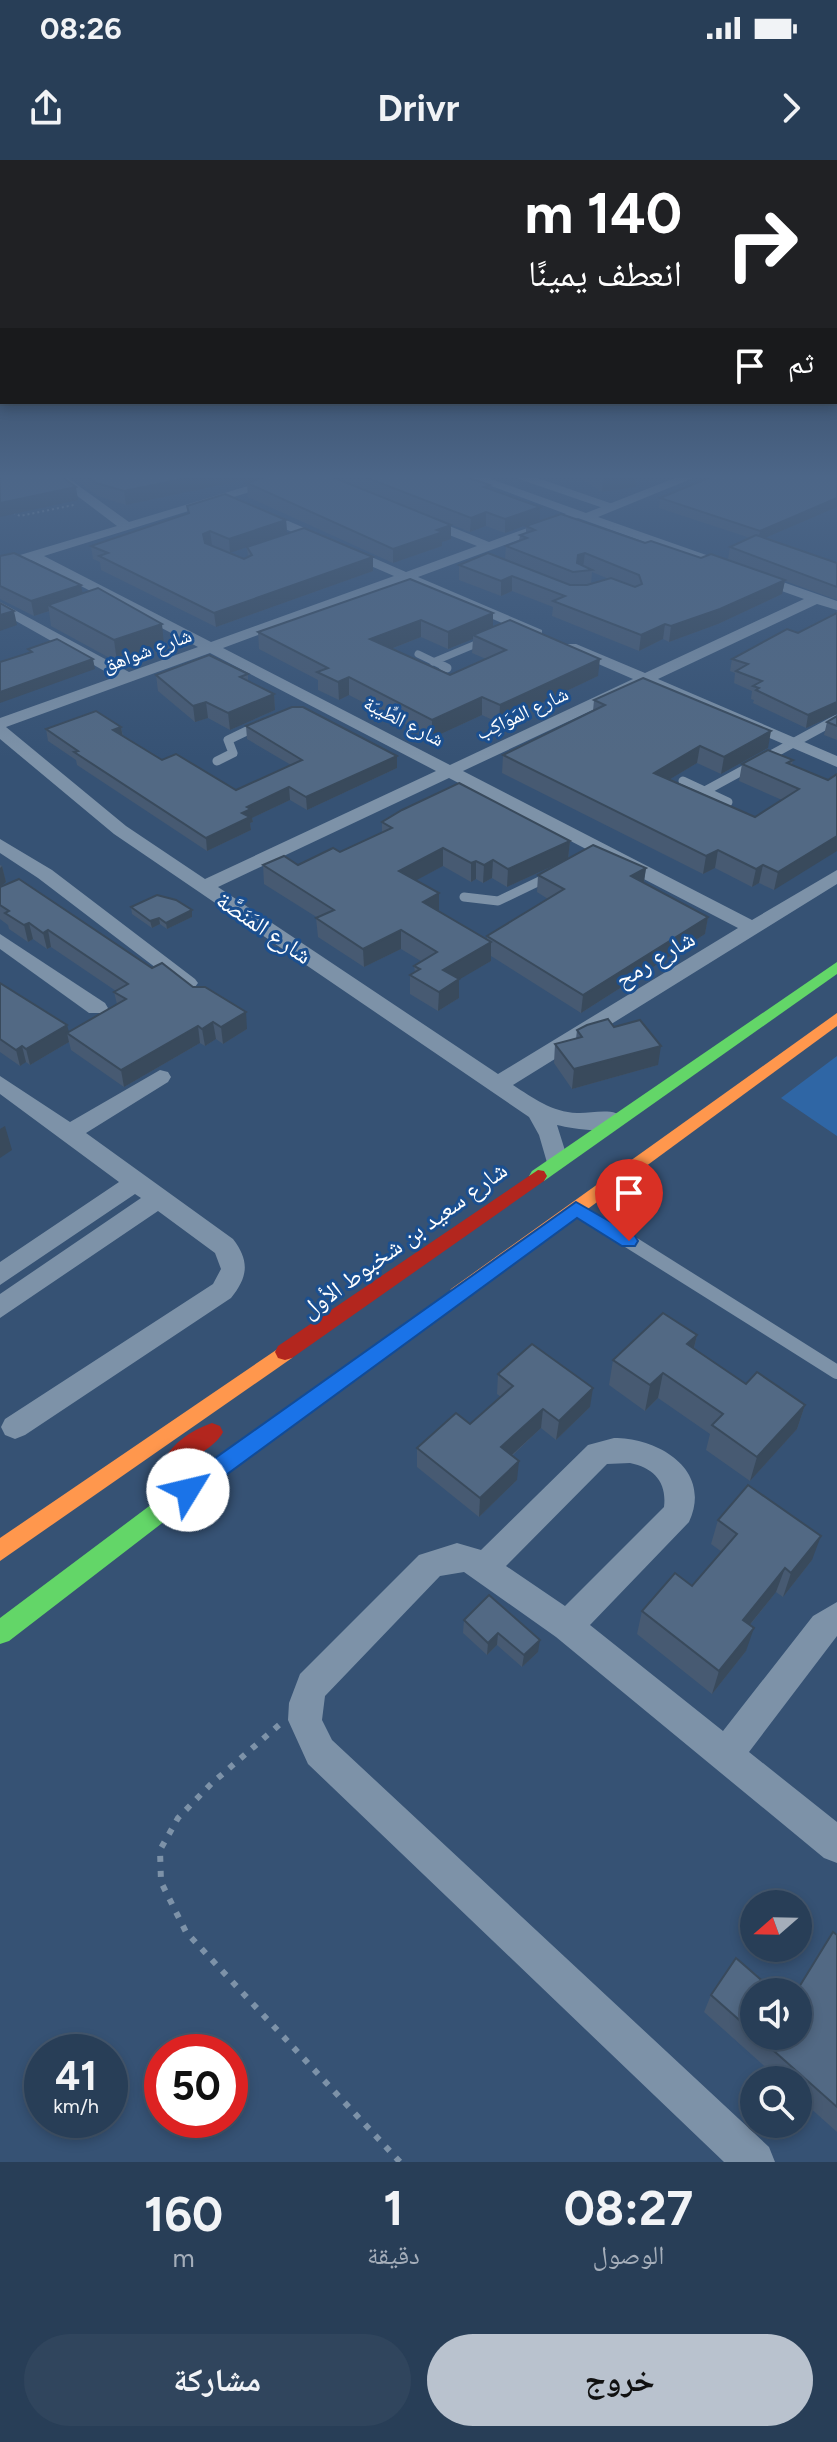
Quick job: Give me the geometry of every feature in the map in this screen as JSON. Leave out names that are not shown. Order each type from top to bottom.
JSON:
[{"type":"main road","name":"شارع سعيد بن شخبوط الأول","points":[[0,1551],[298,1346],[613,1120],[837,967]]},
{"type":"main road","points":[[0,1633],[188,1490],[837,1018]]},
{"type":"main road","points":[[744,1030],[756,1036],[761,1045]]},
{"type":"main road","points":[[664,1145],[677,1112],[736,1068]]},
{"type":"main road","points":[[284,1377],[298,1346]]},
{"type":"main road","points":[[188,1490],[179,1487],[170,1475],[175,1459],[229,1420]]},
{"type":"street","name":"شارع الطِّيبَة","points":[[61,569],[212,648],[309,704],[453,770],[596,851],[755,929]]},
{"type":"street","points":[[384,569],[513,629],[555,640],[837,762]]},
{"type":"street","name":"شارع شواهق","points":[[0,724],[428,569]]},
{"type":"street","points":[[734,569],[837,606]]},
{"type":"street","points":[[87,606],[115,597]]},
{"type":"street","name":"شارع المَوَاكِب","points":[[203,887],[816,599]]},
{"type":"street","points":[[0,606],[40,622],[128,678]]},
{"type":"street","name":"شارع المَنَصَّة","points":[[0,731],[78,798],[203,887],[538,1112],[573,1121],[613,1120]]},
{"type":"street","points":[[0,845],[45,874],[204,996]]},
{"type":"street","points":[[22,885],[45,874]]},
{"type":"street","name":"شارع رمح","points":[[498,1084],[837,876]]},
{"type":"street","points":[[0,940],[97,1008]]},
{"type":"street","points":[[69,1133],[160,1077]]},
{"type":"street","points":[[0,1083],[224,1246],[236,1267],[232,1280],[222,1291],[15,1427]]},
{"type":"street","points":[[538,1112],[551,1135],[556,1160]]},
{"type":"street","points":[[0,1275],[134,1183]]},
{"type":"street","points":[[0,1308],[158,1199]]},
{"type":"street","points":[[485,1566],[598,1454],[623,1448],[649,1453],[660,1460],[670,1469],[681,1490],[678,1513],[567,1626]]},
{"type":"street","points":[[754,2162],[320,1752],[308,1737],[303,1720],[304,1701],[312,1685],[430,1565],[457,1557],[485,1566],[567,1626],[726,1754],[833,1832]]},
{"type":"street","points":[[726,1754],[824,1627],[837,1617]]},
{"type":"lane","points":[[433,662],[491,638]]},
{"type":"lane","points":[[418,654],[447,668]]},
{"type":"lane","points":[[217,761],[233,753],[228,740],[275,719]]},
{"type":"lane","points":[[705,791],[837,719]]},
{"type":"lane","points":[[683,781],[728,802]]},
{"type":"lane","points":[[464,897],[498,901],[563,869]]},
{"type":"lane","points":[[576,1208],[837,1372]]},
{"type":"path","points":[[304,1701],[176,1819],[159,1852],[162,1887],[186,1932],[400,2162]]},
{"type":"shaded area","points":[[837,1056],[837,1136],[781,1098]]},
{"type":"building","points":[[0,569],[48,569],[81,585],[31,601],[0,586]]},
{"type":"building","points":[[126,569],[338,569],[214,613]]},
{"type":"building","points":[[471,569],[530,569],[570,585],[587,585],[611,578],[635,587],[642,584],[639,575],[625,569],[755,569],[785,580],[720,609],[671,626],[665,624],[641,635],[553,601],[565,596],[512,576],[501,581]]},
{"type":"building","points":[[790,569],[837,569],[837,587]]},
{"type":"building","points":[[410,579],[493,613],[448,632],[421,620],[370,639],[450,675],[506,650],[473,635],[510,620],[600,659],[500,705],[482,697],[432,720],[349,677],[338,682],[317,672],[328,668],[258,632]]},
{"type":"building","points":[[98,588],[162,624],[114,640],[48,605]]},
{"type":"building","points":[[0,603],[14,611],[0,615]]},
{"type":"building","points":[[837,613],[837,702],[808,715],[756,690],[759,688],[753,686],[762,681],[736,671],[748,664],[732,659],[787,629],[798,633]]},
{"type":"building","points":[[57,639],[93,659],[0,692],[0,662],[32,652],[28,649]]},
{"type":"building","points":[[209,655],[248,674],[240,677],[274,694],[228,713],[206,702],[193,706],[156,675]]},
{"type":"building","points":[[643,678],[771,731],[724,757],[700,746],[654,773],[755,817],[799,789],[742,764],[768,750],[793,760],[787,763],[828,780],[837,774],[837,836],[778,872],[763,865],[756,869],[718,850],[706,856],[503,755],[605,705],[594,700]]},
{"type":"building","points":[[292,707],[303,707],[397,756],[306,797],[289,787],[247,807],[251,809],[242,813],[250,817],[206,838],[74,752],[78,751],[46,729],[96,711],[121,727],[113,730],[162,760],[176,754],[236,790],[302,760],[246,726]]},
{"type":"building","points":[[837,716],[837,726],[827,722]]},
{"type":"building","points":[[459,783],[570,841],[508,869],[493,860],[484,865],[476,861],[471,863],[443,848],[399,871],[439,893],[423,902],[491,942],[443,970],[459,979],[439,992],[410,975],[420,969],[414,966],[437,952],[401,930],[363,949],[316,918],[334,910],[263,865],[284,856],[298,865],[333,848],[340,852],[392,828],[382,822]]},
{"type":"building","points":[[593,845],[646,868],[631,876],[708,917],[583,995],[487,936],[564,889],[538,875]]},
{"type":"building","points":[[19,879],[152,968],[162,963],[193,987],[205,987],[246,1012],[221,1027],[213,1022],[202,1029],[198,1026],[121,1070],[67,1033],[126,999],[114,992],[128,984],[48,930],[43,933],[5,913],[9,911],[0,905],[0,887]]},
{"type":"building","points":[[157,895],[176,900],[192,910],[166,923],[159,918],[150,921],[131,907]]},
{"type":"building","points":[[0,983],[67,1025],[26,1049],[22,1046],[16,1050],[0,1039]]},
{"type":"building","points":[[608,1019],[614,1027],[640,1020],[661,1046],[574,1069],[555,1044],[582,1037],[577,1030]]},
{"type":"building","points":[[663,1313],[697,1335],[687,1344],[746,1384],[757,1372],[805,1405],[757,1457],[712,1425],[723,1414],[663,1373],[650,1385],[613,1360]]},
{"type":"building","points":[[532,1344],[593,1388],[559,1421],[543,1409],[501,1447],[519,1461],[480,1498],[417,1448],[456,1413],[470,1424],[513,1386],[498,1374]]},
{"type":"building","points":[[748,1485],[821,1536],[791,1573],[785,1568],[743,1620],[754,1628],[719,1671],[642,1611],[675,1573],[692,1586],[737,1534],[718,1520]]},
{"type":"building","points":[[489,1595],[540,1640],[524,1655],[498,1633],[488,1643],[464,1620]]},
{"type":"building","points":[[833,1932],[837,1935],[837,2107],[812,2085],[812,2066],[791,2066],[773,2050],[812,2050],[812,1978],[805,1978]]},
{"type":"building","points":[[736,1958],[759,1978],[740,1978],[740,2021],[711,1995]]},
{"type":"traffic: fast","points":[[538,1176],[837,967]]},
{"type":"traffic: fast","points":[[0,1633],[188,1490],[458,1294]]},
{"type":"traffic: slow","points":[[458,1294],[837,1018]]},
{"type":"traffic: slow","points":[[0,1551],[285,1352]]},
{"type":"traffic: jam","points":[[285,1352],[538,1176]]},
{"type":"traffic: jam","points":[[188,1490],[173,1482],[171,1466],[182,1453],[212,1432]]},
{"type":"route","points":[[188,1490],[576,1208],[629,1241]]}]
